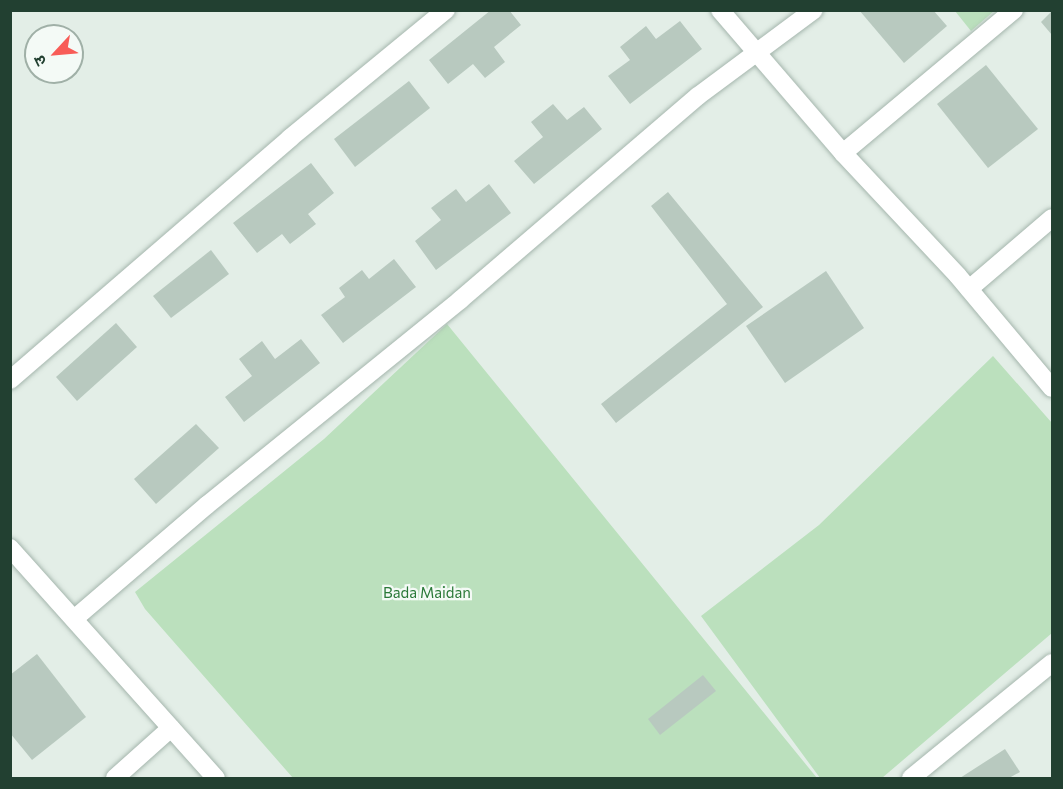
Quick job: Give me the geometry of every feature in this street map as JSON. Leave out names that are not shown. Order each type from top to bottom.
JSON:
[{"type":"street","points":[[10,380],[290,138],[446,10]]},
{"type":"street","points":[[720,10],[843,153],[969,289],[1053,388]]},
{"type":"street","points":[[74,619],[207,506],[460,300],[698,96],[814,10]]},
{"type":"street","points":[[843,153],[1014,10]]},
{"type":"street","points":[[969,289],[1053,218]]},
{"type":"street","points":[[10,548],[216,778]]},
{"type":"street","points":[[911,778],[1053,663]]},
{"type":"street","points":[[115,778],[171,728]]},
{"type":"green space","points":[[955,11],[994,11],[971,31]]},
{"type":"green space","name":"Bada Maidan","points":[[447,324],[817,778],[293,778],[145,609],[135,592],[324,439]]},
{"type":"green space","points":[[993,356],[1052,423],[1052,633],[882,778],[820,778],[701,616],[819,525]]},
{"type":"building","points":[[491,10],[509,10],[521,25],[494,47],[505,62],[485,78],[473,64],[448,84],[429,60]]},
{"type":"building","points":[[859,10],[933,10],[947,26],[904,63]]},
{"type":"building","points":[[1052,11],[1052,35],[1041,22]]},
{"type":"building","points":[[680,21],[702,49],[630,104],[608,76],[630,60],[620,47],[646,26],[656,39]]},
{"type":"building","points":[[986,65],[1038,129],[988,168],[937,104]]},
{"type":"building","points":[[409,81],[430,108],[355,167],[334,139]]},
{"type":"building","points":[[553,104],[567,120],[584,107],[602,129],[534,184],[514,161],[543,137],[531,122]]},
{"type":"building","points":[[311,163],[334,193],[308,214],[316,224],[290,244],[282,234],[257,253],[233,223]]},
{"type":"building","points":[[489,184],[511,213],[436,270],[415,241],[441,220],[431,208],[456,189],[466,202]]},
{"type":"building","points":[[668,192],[763,307],[616,423],[601,404],[727,304],[651,206]]},
{"type":"building","points":[[211,250],[229,274],[171,318],[153,296]]},
{"type":"building","points":[[394,259],[416,287],[343,343],[321,315],[345,297],[339,288],[362,270],[369,279]]},
{"type":"building","points":[[826,271],[864,328],[785,383],[746,326]]},
{"type":"building","points":[[116,323],[137,347],[77,401],[56,377]]},
{"type":"building","points":[[301,339],[320,363],[244,422],[225,397],[252,376],[239,359],[262,341],[275,359]]},
{"type":"building","points":[[196,424],[219,448],[156,504],[134,479]]},
{"type":"building","points":[[37,654],[86,717],[32,760],[10,733],[10,675]]},
{"type":"building","points":[[703,675],[716,691],[660,735],[648,719]]},
{"type":"building","points":[[1005,749],[1020,772],[1009,778],[960,778]]}]
